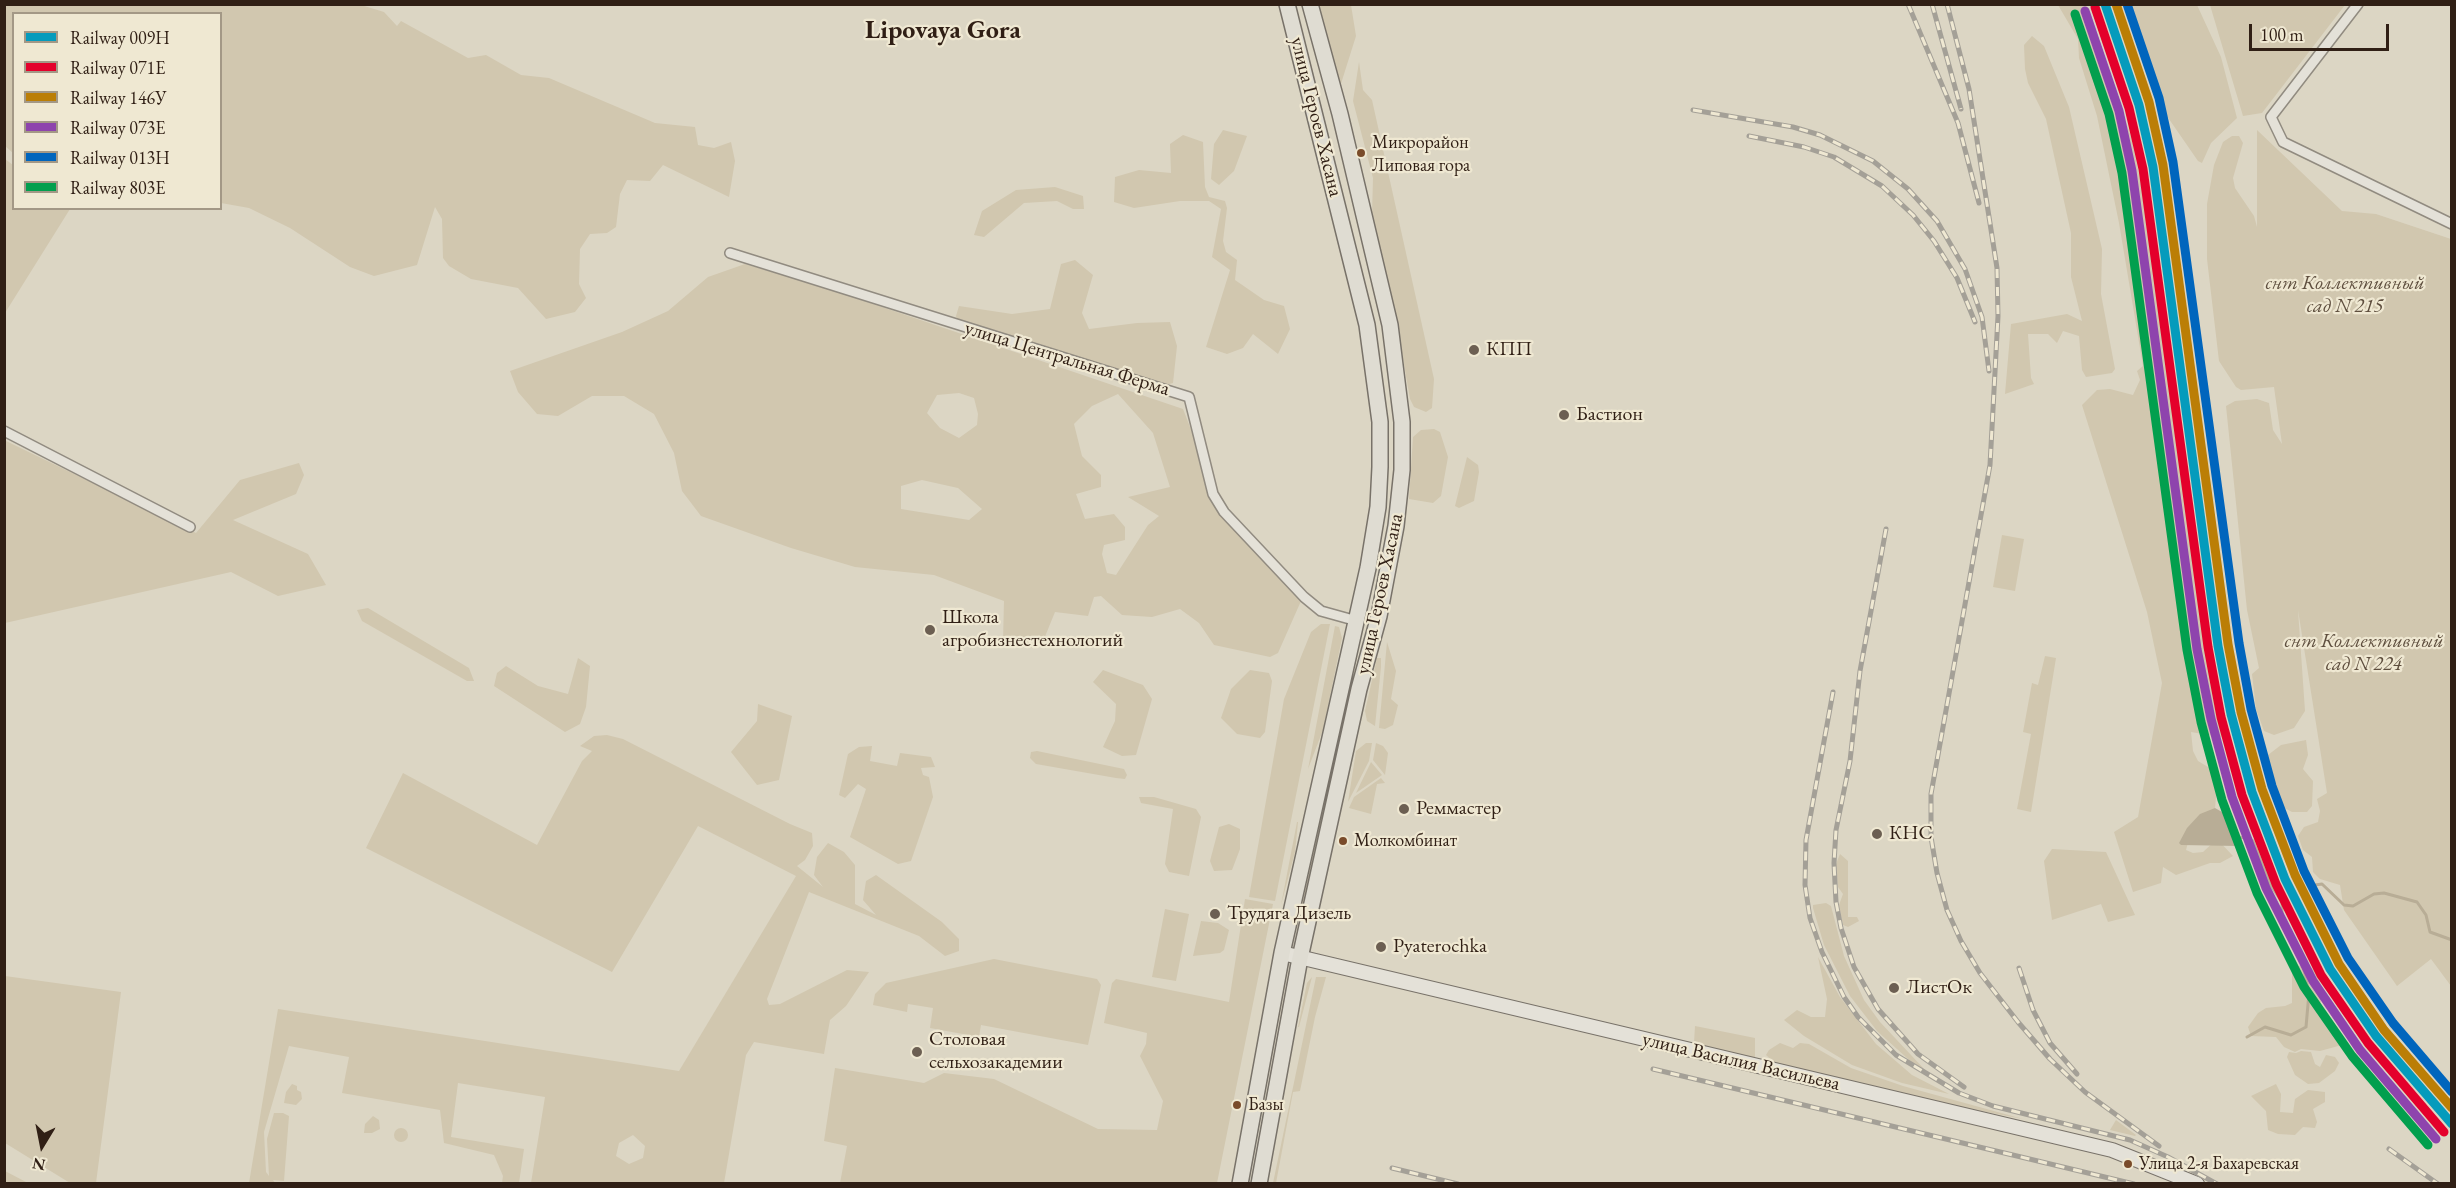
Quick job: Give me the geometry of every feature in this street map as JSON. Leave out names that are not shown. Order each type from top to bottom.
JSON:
[{"type":"main road","name":"улица Героев Хасана","points":[[1240,1184],[1281,953],[1357,621],[1378,507],[1380,422],[1374,363],[1359,287],[1287,4]]},
{"type":"main road","name":"улица Героев Хасана","points":[[1259,1184],[1300,958],[1357,700],[1379,616],[1396,526],[1402,470],[1402,422],[1390,325],[1340,114],[1310,4]]},
{"type":"main road","name":"улица Василия Васильева","points":[[1281,953],[2112,1149],[2197,1184]]},
{"type":"street","points":[[2358,4],[2271,117],[2283,142],[2451,224]]},
{"type":"street","name":"улица Центральная Ферма","points":[[730,253],[1189,397],[1213,494],[1224,512],[1304,597],[1321,611],[1357,621]]},
{"type":"street","points":[[4,431],[190,527]]},
{"type":"green space","points":[[2210,4],[2345,5],[2262,113],[2243,116]]},
{"type":"green space","points":[[4,5],[361,5],[384,12],[397,26],[401,21],[468,58],[486,55],[521,75],[549,78],[655,123],[695,127],[698,145],[714,148],[731,142],[735,161],[729,197],[663,165],[650,181],[627,180],[620,194],[616,227],[607,233],[590,234],[580,249],[579,284],[586,298],[575,312],[546,319],[518,288],[471,279],[449,266],[443,258],[442,219],[435,207],[417,265],[374,276],[350,267],[290,228],[249,208],[222,203],[222,12],[12,12],[12,152],[5,146]]},
{"type":"green space","points":[[1318,5],[1351,5],[1356,36],[1339,90]]},
{"type":"green space","points":[[2058,5],[2086,5],[2089,9],[2132,140],[2154,248],[2204,636],[2226,732],[2221,737],[2191,732],[2193,751],[2198,761],[2213,770],[2217,787],[2215,808],[2189,839],[2186,850],[2193,853],[2203,852],[2217,839],[2233,856],[2220,863],[2210,863],[2176,875],[2163,867],[2161,883],[2133,892],[2114,832],[2138,817],[2162,683],[2147,612],[2082,405],[2097,390],[2110,389],[2133,395],[2140,380],[2137,371],[2143,366],[2119,223],[2097,116],[2079,58],[2078,39]]},
{"type":"green space","points":[[2128,5],[2197,5],[2221,57],[2237,118],[2211,143],[2202,163],[2198,161],[2160,106]]},
{"type":"green space","points":[[2032,36],[2044,46],[2069,107],[2102,249],[2101,294],[2115,369],[2112,373],[2086,377],[2082,370],[2079,336],[2063,331],[2057,343],[2048,334],[2028,334],[2031,378],[2034,384],[2005,394],[2011,324],[2067,314],[2082,321],[2071,277],[2071,233],[2046,119],[2028,83],[2025,69],[2024,45]]},
{"type":"green space","points":[[1359,62],[1363,90],[1372,100],[1434,379],[1432,408],[1426,412],[1414,407],[1410,399],[1394,307],[1372,215],[1373,178],[1353,101]]},
{"type":"green space","points":[[1223,130],[1247,136],[1234,171],[1219,185],[1211,179],[1214,144]]},
{"type":"green space","points":[[2257,130],[2342,211],[2376,214],[2451,239],[2451,986],[2431,959],[2397,986],[2344,910],[2340,885],[2320,879],[2313,872],[2312,857],[2303,850],[2298,836],[2304,827],[2318,822],[2320,811],[2317,799],[2327,793],[2298,610],[2305,711],[2294,728],[2274,735],[2264,731],[2256,709],[2252,674],[2259,668],[2247,610],[2226,406],[2235,401],[2257,399],[2269,403],[2273,430],[2282,444],[2274,387],[2241,390],[2236,387],[2219,361],[2207,259],[2207,204],[2214,165],[2223,142],[2232,136],[2239,136],[2243,143],[2233,178],[2235,188],[2254,216],[2257,227]]},
{"type":"green space","points":[[1183,135],[1203,142],[1205,187],[1209,197],[1225,201],[1227,208],[1223,241],[1226,252],[1237,260],[1235,280],[1264,300],[1284,306],[1290,329],[1278,354],[1253,334],[1243,348],[1227,354],[1206,347],[1230,270],[1212,257],[1221,209],[1209,201],[1180,201],[1134,208],[1114,202],[1115,177],[1139,170],[1171,173],[1170,144]]},
{"type":"green space","points":[[5,159],[12,164],[12,210],[69,210],[5,313]]},
{"type":"green space","points":[[1055,187],[1083,196],[1084,209],[1073,209],[1057,201],[1024,203],[984,237],[974,235],[982,211],[1016,190]]},
{"type":"green space","points":[[1075,260],[1093,275],[1082,313],[1089,329],[1137,323],[1170,322],[1177,346],[1173,383],[1162,386],[958,322],[956,316],[959,306],[1012,314],[1050,309],[1061,264]]},
{"type":"green space","points":[[745,264],[829,289],[1183,409],[1223,512],[1301,601],[1278,653],[1270,657],[1214,645],[1199,623],[1180,609],[1152,617],[1122,615],[1101,596],[1094,597],[1088,616],[1055,612],[1044,639],[1034,648],[1003,641],[1004,601],[934,575],[855,567],[791,548],[701,516],[682,491],[674,453],[654,414],[624,396],[592,396],[558,416],[537,414],[518,392],[510,371],[622,332],[668,311],[708,277]],"holes":[[[959,393],[974,398],[978,414],[977,425],[959,438],[940,428],[927,413],[937,395]],[[1118,394],[1153,433],[1170,487],[1128,497],[1159,516],[1148,525],[1116,575],[1107,573],[1102,554],[1104,545],[1125,540],[1125,527],[1114,514],[1085,519],[1076,494],[1101,487],[1101,475],[1082,456],[1074,424],[1092,406]],[[922,480],[958,488],[982,509],[969,520],[901,509],[901,486]]]},
{"type":"green space","points":[[1434,429],[1440,432],[1448,457],[1441,496],[1433,503],[1409,499],[1413,437],[1421,430]]},
{"type":"green space","points":[[4,440],[196,533],[240,480],[299,463],[304,475],[296,494],[233,520],[308,554],[326,585],[278,596],[231,572],[5,623]]},
{"type":"green space","points":[[1467,457],[1478,465],[1479,472],[1474,501],[1459,508],[1455,506]]},
{"type":"green space","points":[[2002,535],[2024,539],[2015,591],[1993,587]]},
{"type":"green space","points":[[368,608],[469,668],[474,681],[467,681],[362,621],[357,610]]},
{"type":"green space","points":[[1321,624],[1330,624],[1275,901],[1249,897],[1284,699],[1311,632]]},
{"type":"green space","points":[[1335,626],[1339,627],[1342,638],[1323,730],[1308,769]]},
{"type":"green space","points":[[1387,642],[1396,671],[1391,699],[1398,705],[1393,725],[1385,729],[1379,728]]},
{"type":"green space","points":[[2045,656],[2056,658],[2031,812],[2017,809],[2031,734],[2023,732],[2032,683],[2038,685]]},
{"type":"green space","points":[[578,658],[590,666],[586,707],[580,724],[565,732],[494,686],[497,673],[506,666],[538,686],[568,694]]},
{"type":"green space","points":[[1377,658],[1381,658],[1381,667],[1375,726],[1367,721],[1365,711]]},
{"type":"green space","points":[[1103,670],[1143,685],[1152,699],[1136,755],[1122,756],[1103,747],[1115,721],[1116,704],[1093,682]]},
{"type":"green space","points":[[1250,670],[1269,673],[1272,681],[1265,732],[1260,738],[1237,734],[1221,718],[1231,689]]},
{"type":"green space","points":[[1347,700],[1349,700],[1302,911],[1301,909]]},
{"type":"green space","points":[[758,704],[792,716],[779,780],[757,785],[731,752],[757,721]]},
{"type":"green space","points":[[607,735],[623,739],[812,833],[813,846],[805,860],[797,866],[823,887],[814,875],[817,857],[828,843],[844,852],[855,865],[855,904],[876,915],[863,900],[866,881],[876,875],[942,922],[959,939],[959,951],[945,956],[919,936],[809,892],[767,999],[769,1005],[780,1004],[847,970],[869,972],[846,1006],[830,1020],[824,1054],[754,1042],[746,1055],[724,1183],[531,1183],[545,1097],[458,1083],[451,1137],[524,1149],[519,1183],[502,1183],[503,1176],[494,1155],[444,1143],[440,1110],[342,1093],[349,1057],[289,1046],[264,1132],[266,1172],[269,1176],[267,1139],[274,1113],[289,1116],[284,1181],[249,1183],[278,1009],[679,1071],[796,876],[698,826],[612,972],[366,848],[403,773],[537,845],[582,761],[592,751],[580,746],[594,736]],"holes":[[[633,1135],[645,1146],[643,1158],[629,1164],[616,1156],[619,1143]]]},
{"type":"green space","points":[[2306,740],[2308,755],[2303,769],[2313,781],[2312,806],[2307,812],[2292,812],[2277,804],[2266,771],[2268,755],[2281,745]]},
{"type":"green space","points":[[1366,743],[1372,743],[1369,761],[1348,802],[1356,751]]},
{"type":"green space","points":[[1376,743],[1383,746],[1388,753],[1385,775],[1373,760]]},
{"type":"green space","points":[[872,746],[870,761],[897,766],[900,753],[931,757],[935,767],[921,768],[923,775],[929,777],[933,797],[911,861],[898,864],[850,837],[866,789],[858,784],[845,798],[839,795],[848,754],[859,747]]},
{"type":"green space","points":[[1037,751],[1124,769],[1127,775],[1125,779],[1116,778],[1036,764],[1030,758],[1031,752]]},
{"type":"green space","points":[[1371,762],[1382,775],[1356,793]]},
{"type":"green space","points":[[1381,778],[1385,783],[1377,784],[1371,814],[1349,808],[1354,797]]},
{"type":"green space","points":[[1139,797],[1154,797],[1196,809],[1201,817],[1189,876],[1169,872],[1165,864],[1173,809],[1141,803]]},
{"type":"green space","points":[[1297,822],[1295,852],[1281,905]]},
{"type":"green space","points":[[1229,824],[1240,829],[1240,849],[1232,870],[1214,871],[1210,861],[1219,827]]},
{"type":"green space","points":[[2052,849],[2106,852],[2135,915],[2108,922],[2101,904],[2052,920],[2044,861]]},
{"type":"green space","points":[[1840,854],[1848,861],[1848,917],[1857,917],[1859,921],[1848,927],[1843,925],[1839,905],[1843,894],[1838,887],[1836,864]]},
{"type":"green space","points":[[1245,899],[1273,904],[1217,1183],[840,1183],[847,1146],[824,1141],[835,1068],[924,1083],[944,1073],[994,1079],[1098,1129],[1157,1130],[1163,1101],[1140,1056],[1146,1044],[1147,1033],[1104,1023],[1112,983],[1116,979],[1229,1002]]},
{"type":"green space","points":[[1826,903],[1831,906],[1844,956],[1864,1000],[1880,1022],[1926,1071],[1918,1068],[1877,1031],[1850,996],[1824,945],[1813,908],[1813,905]]},
{"type":"green space","points":[[1165,909],[1189,914],[1176,981],[1152,977]]},
{"type":"green space","points":[[1201,921],[1218,923],[1229,930],[1224,950],[1220,953],[1193,956]]},
{"type":"green space","points":[[1818,957],[1840,997],[1876,1044],[1912,1075],[1949,1094],[1902,1083],[1852,1065],[1804,1036],[1784,1020],[1797,1010],[1811,1017],[1825,1017],[1827,999]]},
{"type":"green space","points":[[994,959],[1097,979],[1101,985],[1088,1045],[981,1025],[979,1037],[930,1028],[933,1008],[908,1004],[907,1012],[873,1005],[875,994],[886,983]]},
{"type":"green space","points":[[2307,965],[2313,969],[2320,982],[2322,998],[2319,1008],[2325,1020],[2343,1037],[2342,1045],[2320,1051],[2301,1049],[2295,1052],[2284,1047],[2276,1037],[2251,1036],[2248,1027],[2258,1013],[2266,1008],[2292,1003],[2292,972],[2296,966]]},
{"type":"green space","points":[[5,976],[121,992],[96,1183],[70,1183],[5,1143]]},
{"type":"green space","points":[[1312,977],[1299,1027],[1298,1027],[1307,983]]},
{"type":"green space","points":[[1316,977],[1326,977],[1315,1017],[1300,1091],[1293,1092],[1276,1183],[1273,1183]]},
{"type":"green space","points":[[1695,1026],[1755,1038],[1755,1057],[1749,1058],[1694,1043]]},
{"type":"green space","points":[[1780,1043],[1793,1048],[1800,1043],[1809,1044],[1851,1068],[1903,1086],[2023,1119],[1929,1101],[1775,1063],[1766,1055],[1769,1050]]},
{"type":"green space","points":[[2289,1052],[2311,1052],[2315,1064],[2320,1067],[2326,1055],[2335,1057],[2339,1063],[2335,1071],[2319,1083],[2308,1084],[2295,1075],[2287,1057]]},
{"type":"green space","points":[[292,1084],[297,1086],[297,1090],[301,1092],[302,1099],[296,1105],[284,1103],[286,1092]]},
{"type":"green space","points":[[2276,1084],[2281,1094],[2280,1112],[2293,1113],[2295,1099],[2308,1090],[2325,1092],[2325,1102],[2313,1109],[2317,1122],[2315,1128],[2303,1127],[2295,1135],[2278,1134],[2268,1130],[2266,1111],[2251,1096]]},
{"type":"green space","points":[[373,1116],[379,1120],[380,1129],[372,1133],[364,1133],[365,1124]]},
{"type":"green space","points":[[2116,1120],[2136,1135],[2110,1130]]},
{"type":"green space","points":[[398,1128],[404,1128],[408,1135],[404,1142],[398,1142],[394,1138],[394,1132]]},
{"type":"green space","points":[[5,1171],[28,1183],[5,1183]]},
{"type":"shaded area","points":[[2215,808],[2222,812],[2235,828],[2239,846],[2181,845],[2179,843],[2187,828],[2200,814]]},
{"type":"waterway","points":[[2238,838],[2247,837],[2253,841],[2270,884],[2282,902],[2282,917],[2302,958]]},
{"type":"waterway","points":[[2315,885],[2322,884],[2344,905],[2353,906],[2374,894],[2384,893],[2417,902],[2426,915],[2430,932],[2452,940]]},
{"type":"waterway","points":[[2247,1037],[2265,1027],[2291,1035],[2306,1027],[2309,993],[2303,966]]},
{"type":"railway","points":[[1908,4],[1958,123],[1979,203]]},
{"type":"railway","points":[[1932,4],[1961,109]]},
{"type":"railway","points":[[1947,4],[1969,89],[1997,268],[1998,316],[1990,465],[1931,794],[1931,837],[1937,873],[1947,910],[1961,941],[1980,973],[2018,1022],[2050,1059],[2085,1092],[2159,1146]]},
{"type":"railway","points":[[1693,110],[1793,127],[1820,135],[1873,161],[1908,189],[1937,221],[1965,269],[1982,317],[1989,371]]},
{"type":"railway","points":[[1749,136],[1804,147],[1834,157],[1882,186],[1913,215],[1934,241],[1957,278],[1975,322]]},
{"type":"railway","points":[[1886,529],[1860,671],[1850,761],[1836,830],[1834,863],[1836,902],[1841,928],[1854,967],[1878,1009],[1918,1054],[1964,1087]]},
{"type":"railway","points":[[1833,692],[1806,840],[1805,885],[1810,918],[1822,952],[1844,997],[1858,1017],[1896,1055],[1959,1093],[1993,1106],[2130,1140],[2168,1157],[2217,1184]]},
{"type":"railway","points":[[2019,968],[2033,1010],[2050,1043],[2077,1074]]},
{"type":"railway","points":[[1653,1069],[2134,1184]]},
{"type":"railway","points":[[2389,1149],[2438,1184]]},
{"type":"railway","points":[[1392,1168],[1458,1184]]},
{"type":"rail line","name":"009Н","points":[[2105,4],[2139,105],[2153,167],[2218,646],[2231,714],[2252,792],[2285,879],[2330,969],[2376,1036],[2452,1124]]},
{"type":"rail line","name":"146У","points":[[2116,4],[2149,102],[2163,165],[2228,644],[2241,712],[2262,789],[2295,875],[2339,964],[2384,1030],[2452,1108]]},
{"type":"rail line","name":"013Н","points":[[2127,4],[2159,98],[2173,162],[2239,643],[2251,709],[2272,786],[2304,871],[2348,958],[2393,1023],[2452,1092]]},
{"type":"rail line","name":"071Е","points":[[2095,7],[2129,108],[2143,169],[2208,647],[2221,717],[2242,795],[2276,884],[2321,975],[2368,1043],[2444,1132]]},
{"type":"rail line","name":"073Е","points":[[2085,11],[2119,111],[2132,171],[2197,649],[2211,719],[2232,797],[2266,888],[2313,981],[2360,1050],[2436,1139]]},
{"type":"rail line","name":"803Е","points":[[2075,14],[2109,114],[2122,173],[2187,650],[2201,722],[2222,800],[2257,893],[2304,987],[2352,1056],[2428,1145]]},
{"type":"place","name":"Микрорайон Липовая гора","points":[[1361,153]]},
{"type":"place","name":"КПП","points":[[1474,350]]},
{"type":"place","name":"Бастион","points":[[1564,415]]},
{"type":"place","name":"Школа агробизнестехнологий","points":[[930,630]]},
{"type":"place","name":"Реммастер","points":[[1404,809]]},
{"type":"place","name":"КНС","points":[[1877,834]]},
{"type":"place","name":"Молкомбинат","points":[[1343,841]]},
{"type":"place","name":"Трудяга Дизель","points":[[1215,914]]},
{"type":"place","name":"Pyaterochka","points":[[1381,947]]},
{"type":"place","name":"ЛистОк","points":[[1894,988]]},
{"type":"place","name":"Столовая сельхозакадемии","points":[[917,1052]]},
{"type":"place","name":"Базы","points":[[1237,1105]]},
{"type":"place","name":"Улица 2-я Бахаревская","points":[[2128,1164]]},
{"type":"district","name":"Lipovaya Gora","points":[[943,31]]},
{"type":"park label","name":"снт Коллективный сад N 215","points":[[2345,296]]},
{"type":"park label","name":"снт Коллективный сад N 224","points":[[2364,654]]}]
